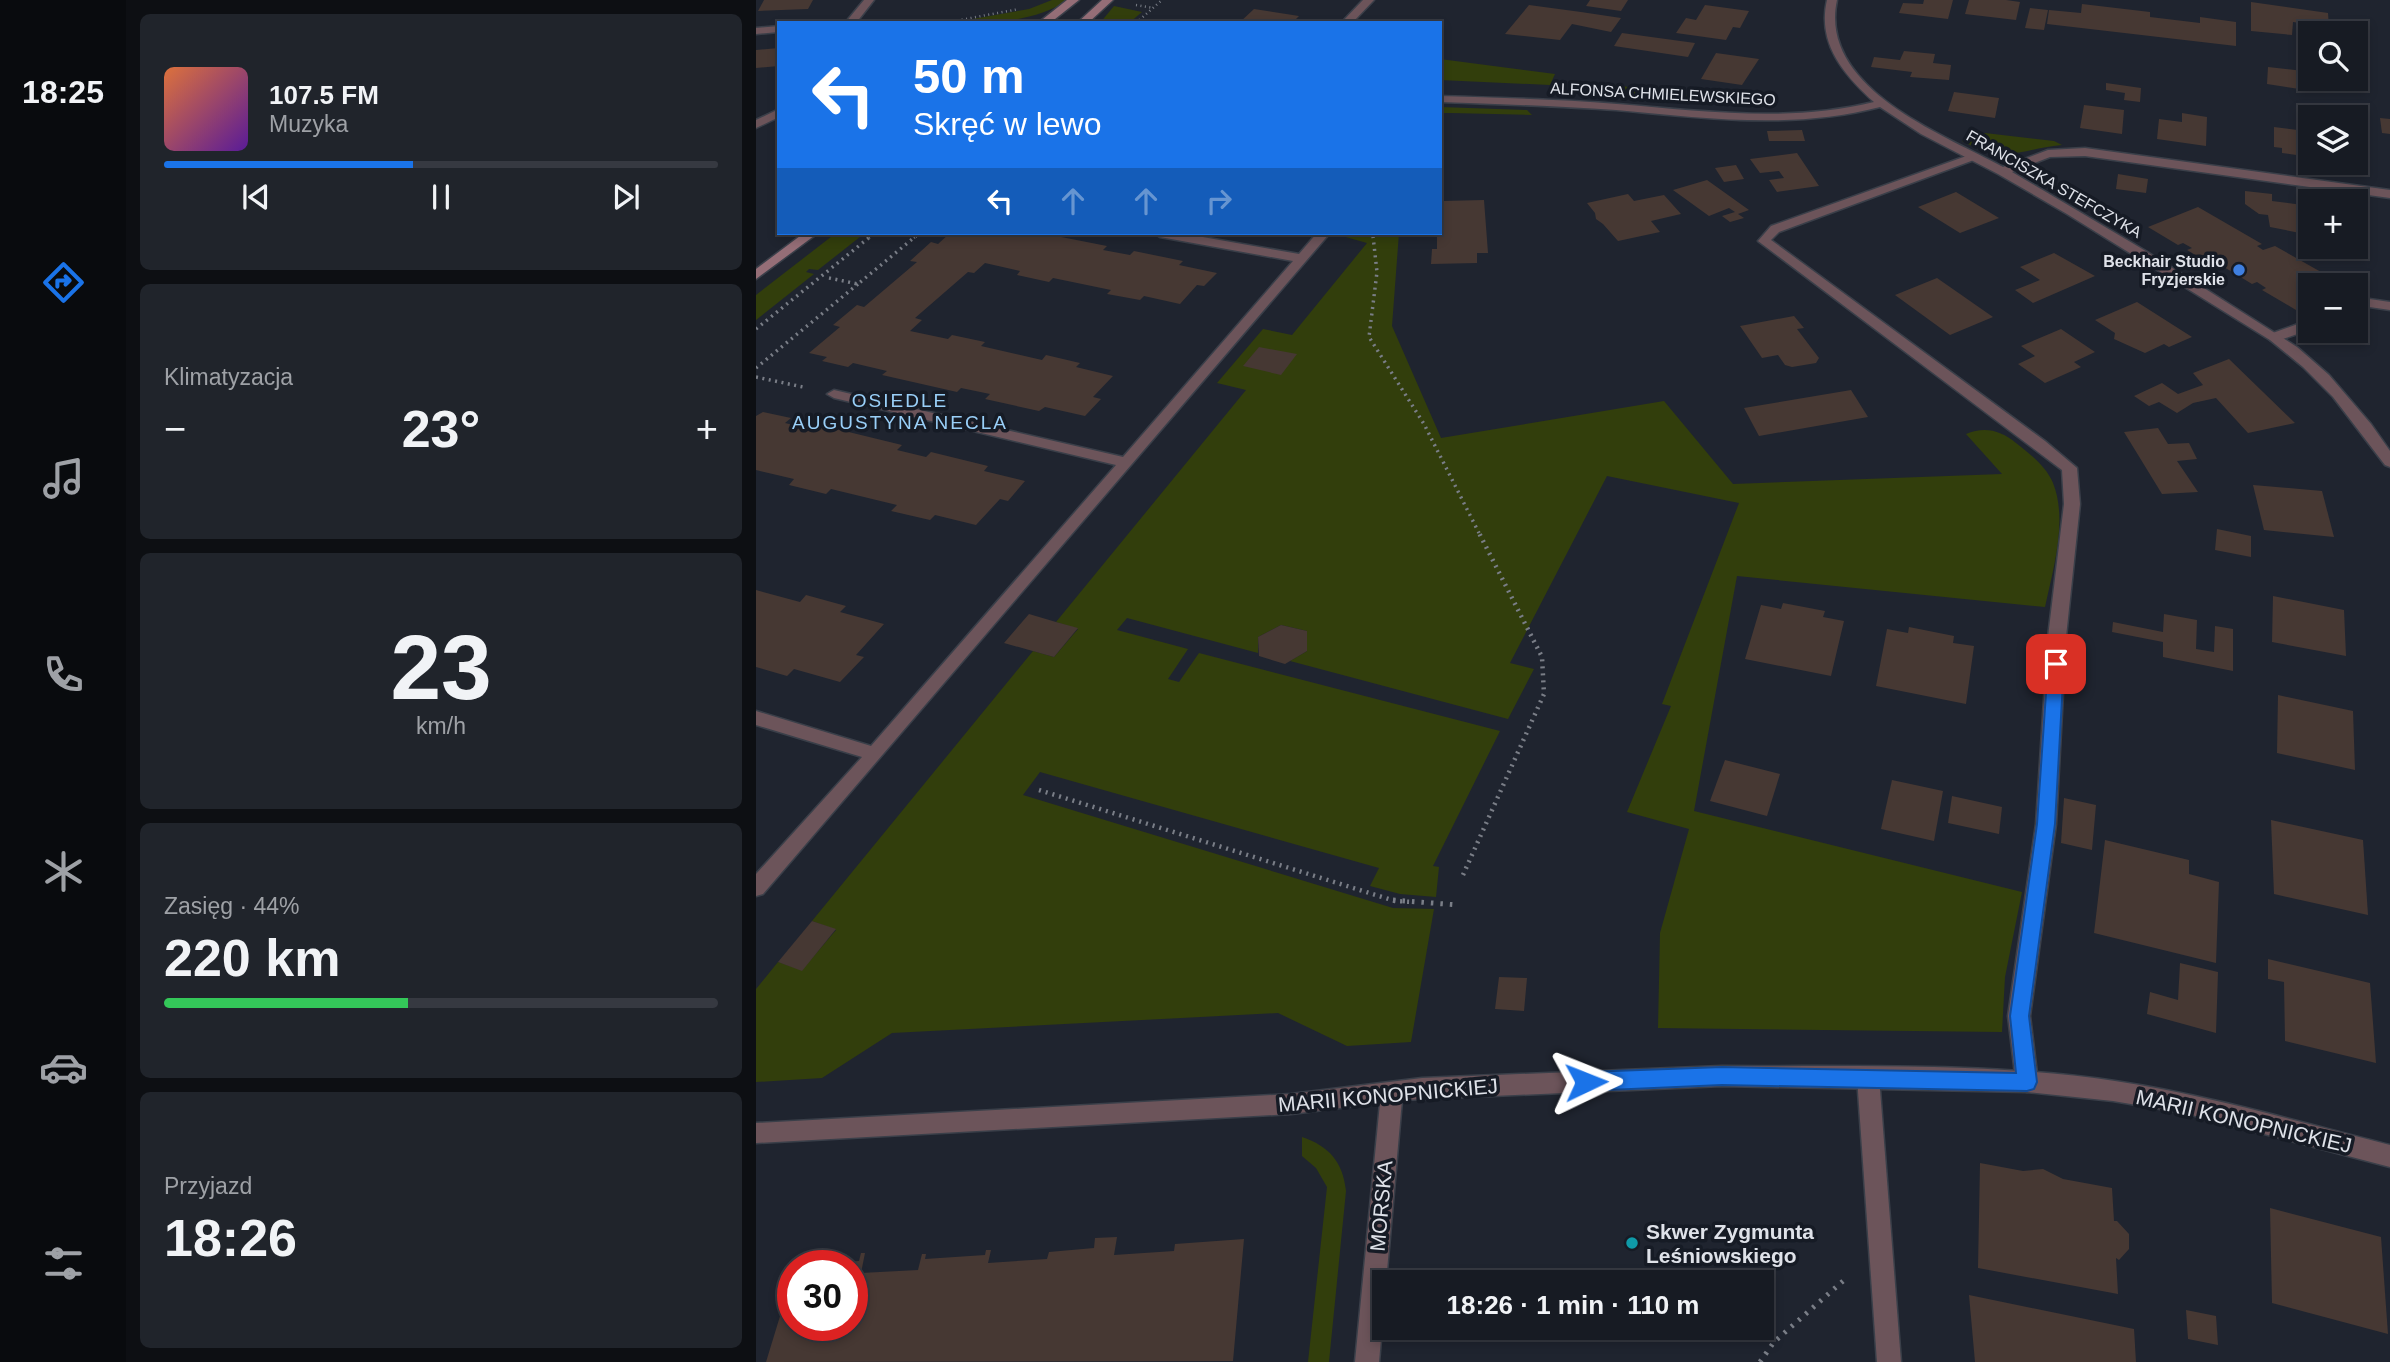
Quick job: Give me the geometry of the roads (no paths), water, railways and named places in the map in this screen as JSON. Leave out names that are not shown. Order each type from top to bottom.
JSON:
[{"type":"main road","points":[[1046,21],[1074,0]]},
{"type":"main road","points":[[1084,21],[1108,0]]},
{"type":"main road","points":[[756,275],[809,235]]},
{"type":"street","points":[[852,21],[869,0]]},
{"type":"street","points":[[1348,21],[1368,0]]},
{"type":"street","name":"FRANCISZKA STEFCZYKA","points":[[1832,0],[1828,29],[1839,56],[1882,103],[1906,119],[2003,171],[2275,337],[2304,359],[2346,401],[2390,462]]},
{"type":"street","points":[[756,31],[777,29]]},
{"type":"street","name":"ALFONSA CHMIELEWSKIEGO","points":[[1442,99],[1614,107],[1733,117],[1831,114],[1857,111],[1882,103]]},
{"type":"street","points":[[756,125],[777,113]]},
{"type":"street","points":[[2003,171],[2048,154],[2085,152],[2390,194]]},
{"type":"street","points":[[1976,157],[1775,229],[1764,241],[2069,468],[2072,504],[2057,637],[2046,824],[2019,1016],[2027,1082]]},
{"type":"street","points":[[1171,235],[1301,259]]},
{"type":"street","points":[[756,888],[875,754],[1322,235]]},
{"type":"street","points":[[2368,303],[2390,306]]},
{"type":"street","points":[[2275,337],[2298,329]]},
{"type":"street","points":[[834,394],[1125,462]]},
{"type":"street","points":[[756,718],[875,754]]},
{"type":"street","name":"MARII KONOPNICKIEJ","points":[[756,1132],[1291,1104],[1422,1088],[1722,1076],[1868,1077],[2027,1082],[2184,1103],[2390,1156]]},
{"type":"street","points":[[1868,1077],[1889,1362]]},
{"type":"street","name":"MORSKA","points":[[1367,1362],[1392,1092]]},
{"type":"place","name":"Beckhair Studio Fryzjerskie","points":[[2239,270]]},
{"type":"place","name":"Skwer Zygmunta Leśniowskiego","points":[[1632,1243]]},
{"type":"district","name":"OSIEDLE AUGUSTYNA NECLA","points":[[900,411]]}]
